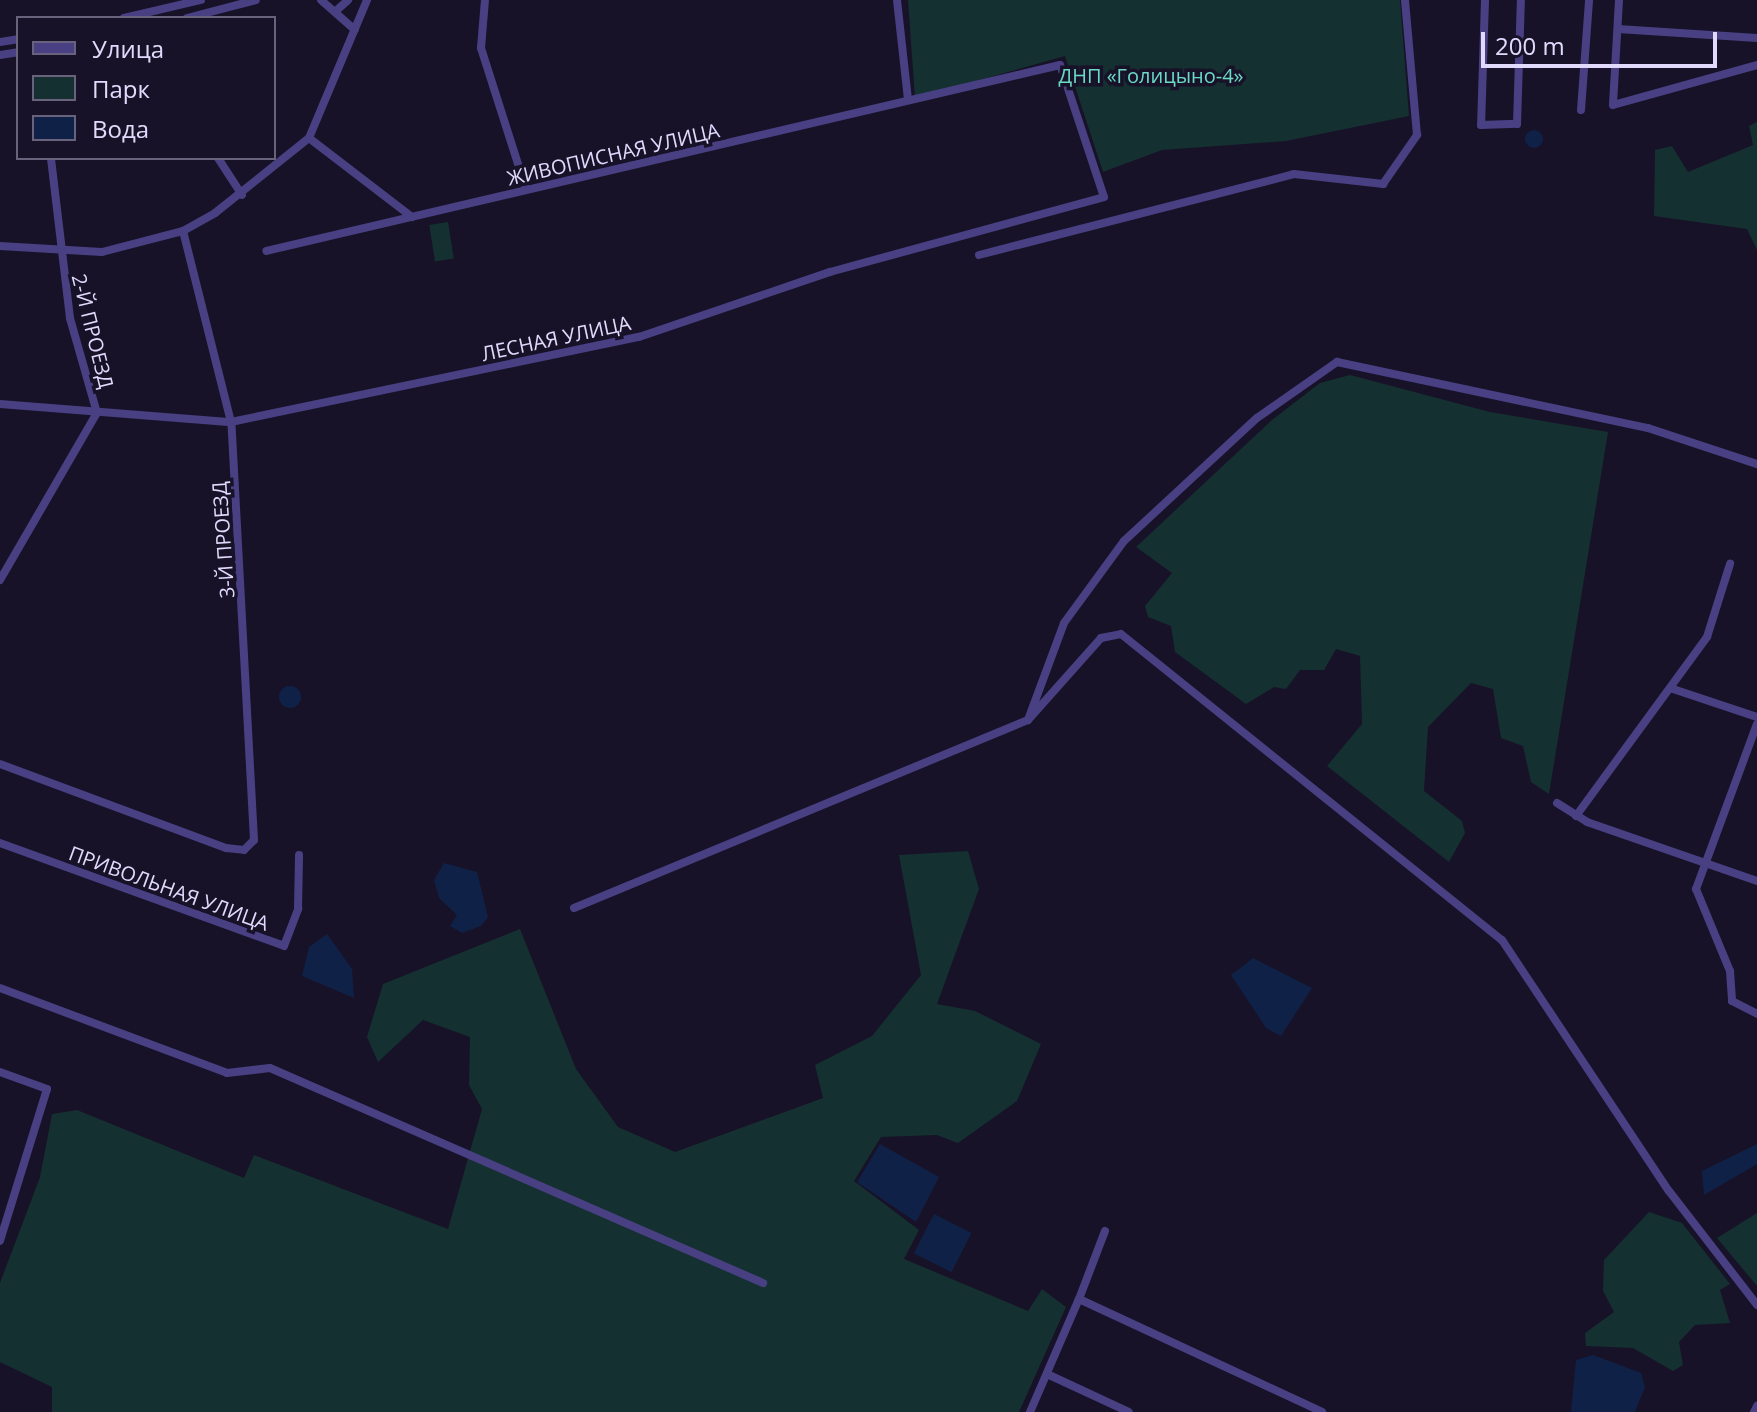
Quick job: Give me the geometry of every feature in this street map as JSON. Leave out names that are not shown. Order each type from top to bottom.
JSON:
[{"type":"street","points":[[133,16],[201,0]]},
{"type":"street","points":[[195,16],[256,0]]},
{"type":"street","points":[[321,0],[337,10],[355,30]]},
{"type":"street","points":[[337,10],[348,0]]},
{"type":"street","points":[[0,246],[59,254],[127,248],[183,231],[242,195],[309,138],[367,0]]},
{"type":"street","points":[[485,0],[481,48],[526,189]]},
{"type":"street","points":[[897,0],[908,99]]},
{"type":"street","points":[[979,255],[1294,174],[1383,184],[1417,135],[1405,0]]},
{"type":"street","points":[[1485,0],[1481,125],[1517,124],[1521,0]]},
{"type":"street","points":[[1581,110],[1589,0]]},
{"type":"street","points":[[1619,0],[1613,105],[1757,65]]},
{"type":"street","points":[[1618,29],[1757,38]]},
{"type":"street","name":"ЖИВОПИСНАЯ УЛИЦА","points":[[266,251],[526,189],[656,165],[908,99],[1060,65],[1104,197]]},
{"type":"street","points":[[309,138],[412,217]]},
{"type":"street","name":"2-Й ПРОЕЗД","points":[[0,580],[97,413],[59,254],[51,160]]},
{"type":"street","points":[[219,160],[242,195]]},
{"type":"street","name":"ЛЕСНАЯ УЛИЦА","points":[[0,404],[231,422],[639,337],[830,272],[1104,197]]},
{"type":"street","name":"3-Й ПРОЕЗД","points":[[0,764],[244,850],[254,840],[231,422],[183,231]]},
{"type":"street","points":[[1028,720],[1064,623],[1124,541],[1257,418],[1337,362],[1648,428],[1757,464]]},
{"type":"street","points":[[1576,816],[1673,689],[1707,637],[1730,564]]},
{"type":"street","points":[[574,908],[1028,720],[1101,638],[1121,634],[1502,940],[1669,1191],[1757,1305]]},
{"type":"street","points":[[1673,689],[1757,717]]},
{"type":"street","points":[[1757,724],[1696,889],[1730,971],[1732,1001],[1757,1014]]},
{"type":"street","points":[[1557,803],[1576,816],[1757,881]]},
{"type":"street","name":"ПРИВОЛЬНАЯ УЛИЦА","points":[[0,843],[284,946],[298,909],[299,855]]},
{"type":"street","points":[[0,988],[227,1073],[270,1068],[763,1283]]},
{"type":"street","points":[[0,1072],[47,1089],[0,1241]]},
{"type":"street","points":[[1030,1412],[1105,1231]]},
{"type":"street","points":[[1079,1299],[1322,1412]]},
{"type":"street","points":[[1047,1374],[1129,1412]]},
{"type":"street","points":[[1754,1412],[1757,1406]]},
{"type":"green space","name":"ДНП «Голицыно-4»","points":[[908,0],[1400,0],[1409,116],[1286,141],[1162,150],[1103,172],[1065,56],[915,98]]},
{"type":"green space","points":[[1757,122],[1757,250],[1747,229],[1654,216],[1655,150],[1672,146],[1688,172],[1753,145],[1749,126]]},
{"type":"green space","points":[[448,222],[454,259],[435,262],[429,225]]},
{"type":"green space","points":[[1350,375],[1490,412],[1608,432],[1549,794],[1531,782],[1523,746],[1501,738],[1493,689],[1471,683],[1428,727],[1424,791],[1462,821],[1465,833],[1449,862],[1327,766],[1362,724],[1360,656],[1336,649],[1324,670],[1300,670],[1286,689],[1274,687],[1246,704],[1175,652],[1171,626],[1148,617],[1145,606],[1172,573],[1136,547],[1272,420],[1320,383]]},
{"type":"green space","points":[[968,851],[979,889],[937,1004],[975,1011],[1041,1044],[1017,1101],[958,1143],[937,1135],[881,1137],[854,1181],[919,1230],[904,1259],[1028,1311],[1042,1289],[1066,1307],[1019,1412],[52,1412],[52,1387],[0,1362],[0,1283],[40,1177],[52,1114],[77,1110],[244,1178],[254,1155],[448,1229],[482,1109],[469,1085],[470,1037],[423,1020],[378,1062],[367,1037],[383,984],[520,929],[576,1069],[618,1127],[675,1152],[823,1098],[815,1065],[872,1036],[921,975],[899,855]]},
{"type":"green space","points":[[1649,1212],[1682,1223],[1730,1284],[1720,1290],[1730,1323],[1695,1325],[1679,1342],[1683,1365],[1673,1371],[1633,1348],[1586,1346],[1585,1333],[1614,1312],[1603,1291],[1604,1260]]},
{"type":"green space","points":[[1757,1213],[1757,1286],[1717,1238]]},
{"type":"water","points":[[1534,130],[1543,139],[1534,148],[1525,139]]},
{"type":"water","points":[[286,686],[294,686],[301,697],[294,708],[286,708],[279,701],[279,693]]},
{"type":"water","points":[[444,863],[477,872],[488,917],[481,926],[462,933],[450,926],[457,915],[439,898],[434,880]]},
{"type":"water","points":[[327,934],[352,969],[354,998],[302,976],[309,947]]},
{"type":"water","points":[[1253,958],[1312,988],[1281,1036],[1266,1028],[1231,975]]},
{"type":"water","points":[[880,1144],[939,1177],[916,1222],[857,1182]]},
{"type":"water","points":[[1757,1144],[1757,1164],[1704,1195],[1702,1171]]},
{"type":"water","points":[[934,1214],[971,1233],[951,1272],[914,1253]]},
{"type":"water","points":[[1593,1355],[1641,1373],[1645,1387],[1635,1412],[1571,1412],[1576,1360]]}]
